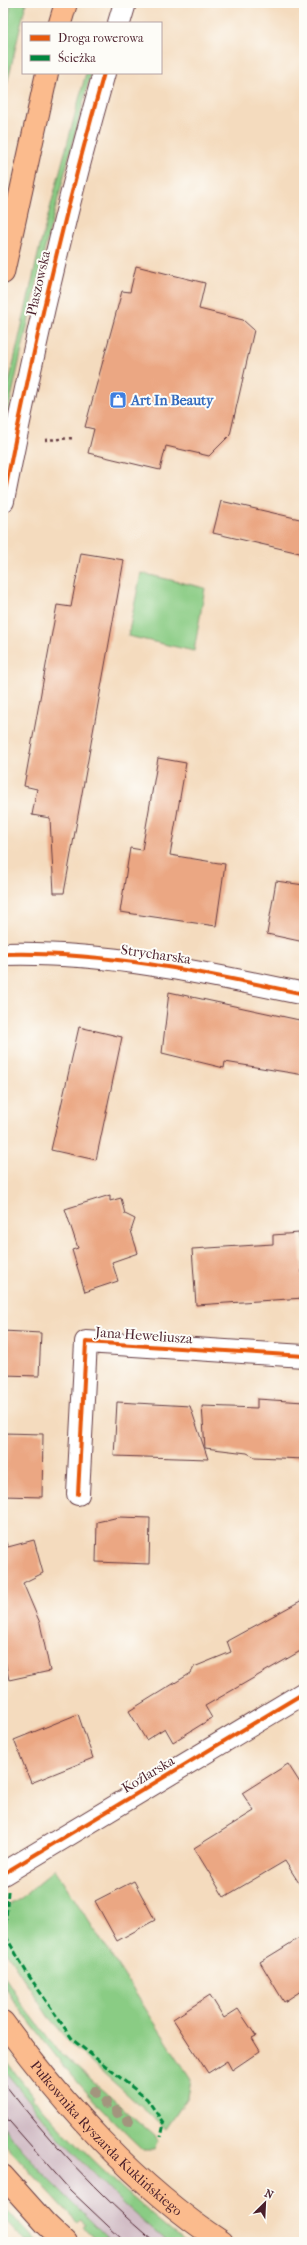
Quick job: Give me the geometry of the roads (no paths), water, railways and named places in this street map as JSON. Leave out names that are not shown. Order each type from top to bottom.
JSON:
[{"type":"main road","points":[[60,22],[66,3]]},
{"type":"main road","points":[[3,273],[47,74]]},
{"type":"main road","name":"Pułkownika Ryszarda Kuklińskiego","points":[[3,2022],[37,2068],[81,2119],[120,2159],[169,2202],[222,2242]]},
{"type":"main road","points":[[3,2176],[46,2224],[65,2242]]},
{"type":"street","points":[[119,22],[125,3]]},
{"type":"street","name":"Płaszowska","points":[[3,501],[24,393],[54,260],[104,74]]},
{"type":"street","name":"Strycharska","points":[[3,954],[69,954],[195,971],[304,994]]},
{"type":"street","name":"Jana Heweliusza","points":[[78,1494],[86,1342],[304,1356]]},
{"type":"street","name":"Koźlarska","points":[[3,1874],[304,1693]]},
{"type":"tram line","points":[[3,2082],[20,2104],[74,2166],[93,2186],[154,2242]]},
{"type":"tram line","points":[[3,2114],[70,2190],[125,2242]]},
{"type":"place","name":"Art In Beauty","points":[[118,400]]}]
